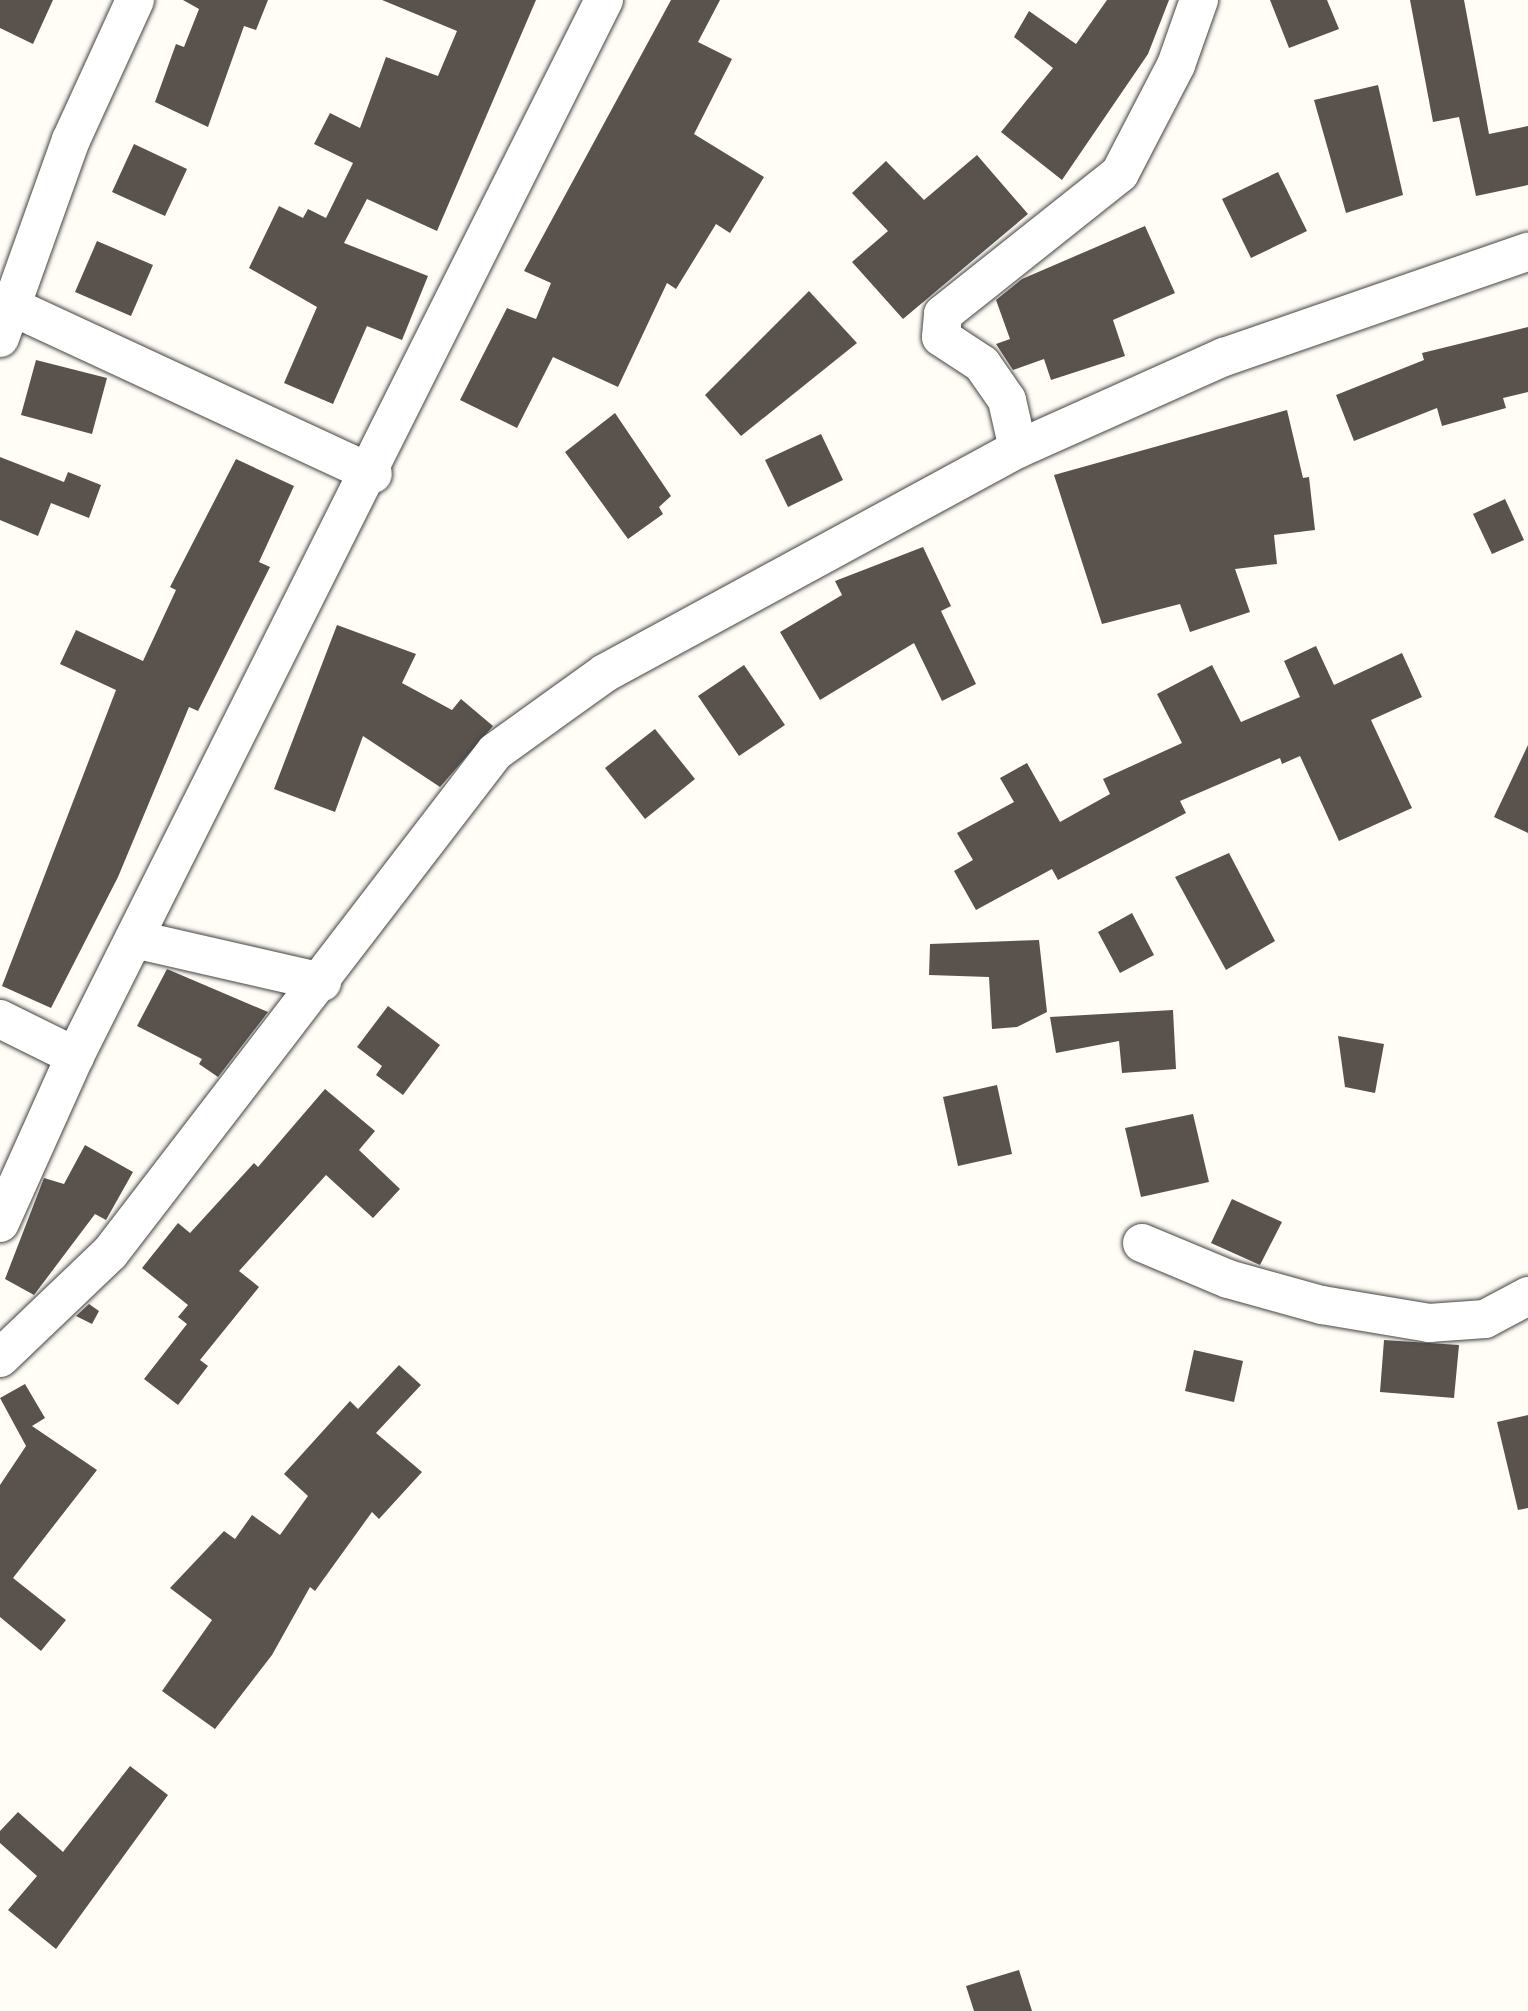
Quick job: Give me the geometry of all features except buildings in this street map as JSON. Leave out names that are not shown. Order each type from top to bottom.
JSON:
[{"type":"street","points":[[135,0],[71,140],[5,315],[373,474]]},
{"type":"street","points":[[0,1223],[75,1056],[373,474],[604,0]]},
{"type":"street","points":[[1018,449],[1007,400],[982,364],[941,337],[943,314],[1120,173],[1176,65],[1199,0]]},
{"type":"street","points":[[0,1358],[110,1253],[322,982],[495,752],[605,673],[1018,449],[1224,357],[1528,252]]},
{"type":"street","points":[[134,939],[322,982]]},
{"type":"street","points":[[0,1019],[75,1056]]},
{"type":"street","points":[[1142,1243],[1228,1279],[1322,1305],[1429,1323],[1485,1319],[1528,1296]]}]
